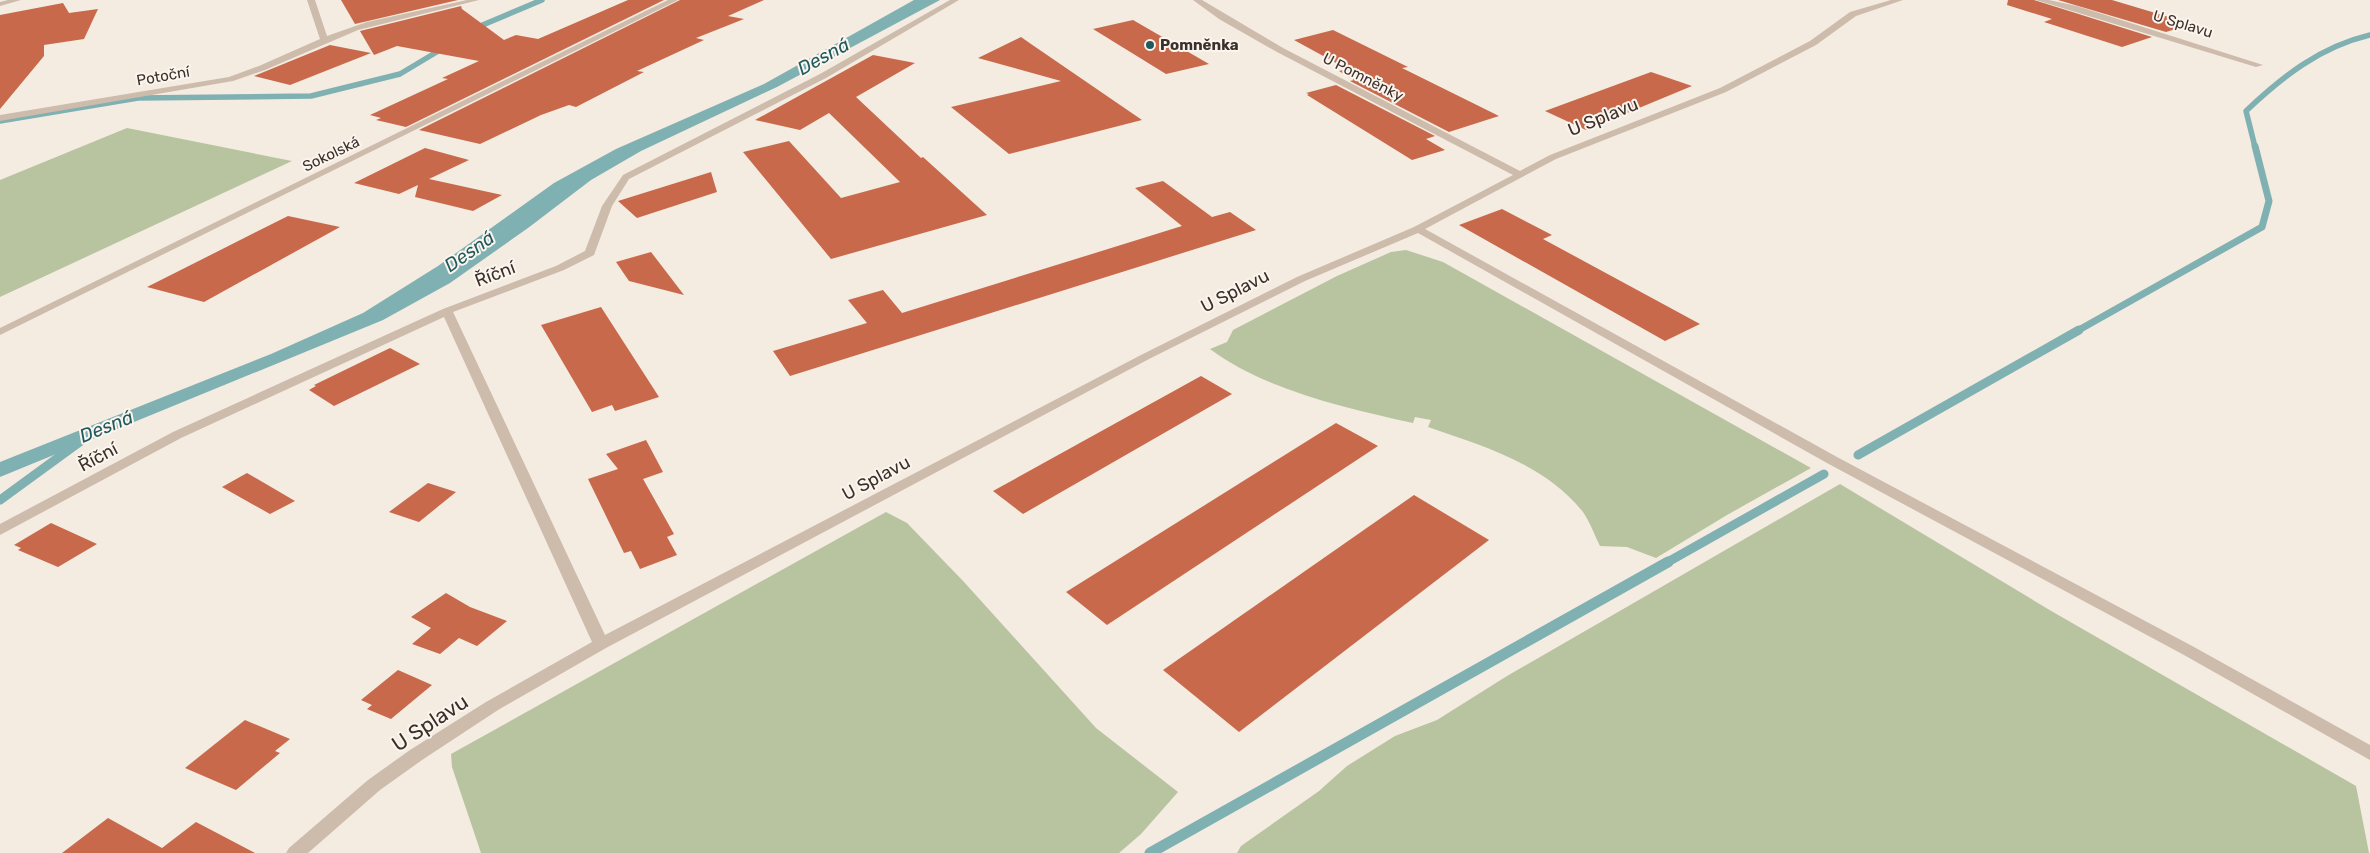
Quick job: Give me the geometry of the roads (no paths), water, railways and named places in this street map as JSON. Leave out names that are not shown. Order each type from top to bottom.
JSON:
[{"type":"street","points":[[0,4],[17,0]]},
{"type":"street","points":[[311,0],[324,40]]},
{"type":"street","name":"Potoční","points":[[0,118],[230,79],[259,71],[324,40],[356,28],[475,0]]},
{"type":"street","name":"Sokolská","points":[[0,332],[674,0]]},
{"type":"street","name":"Říční","points":[[0,530],[177,435],[447,311],[560,268],[590,253],[607,206],[626,177],[823,76],[955,0]]},
{"type":"street","name":"U Pomněnky","points":[[1197,0],[1222,17],[1272,45],[1519,174]]},
{"type":"street","name":"U Splavu","points":[[295,853],[374,785],[416,755],[492,706],[601,644],[1145,357],[1301,278],[1418,229],[1553,157],[1723,90],[1813,43],[1852,14],[1898,0]]},
{"type":"street","name":"U Splavu","points":[[2040,0],[2074,8],[2259,65]]},
{"type":"street","points":[[1418,229],[1832,460],[2189,651],[2370,753]]},
{"type":"street","points":[[447,311],[601,644]]},
{"type":"water","name":"Desná","points":[[914,0],[940,0],[777,87],[641,151],[591,180],[528,228],[450,283],[383,320],[0,477],[0,462],[271,354],[363,313],[438,266],[554,183],[616,149],[764,84]]},
{"type":"waterway","points":[[473,29],[542,0]]},
{"type":"waterway","points":[[2255,147],[2246,111],[2303,64],[2335,47],[2370,35]]},
{"type":"waterway","points":[[0,121],[138,98],[311,96],[400,74],[445,47]]},
{"type":"waterway","points":[[2077,331],[2262,227],[2269,201],[2255,146]]},
{"type":"waterway","points":[[1858,455],[2079,330]]},
{"type":"waterway","name":"Desná","points":[[0,500],[85,438]]},
{"type":"waterway","points":[[1666,563],[1824,474]]},
{"type":"waterway","points":[[1150,853],[1668,562]]},
{"type":"place","name":"Pomněnka","points":[[1150,45]]}]
